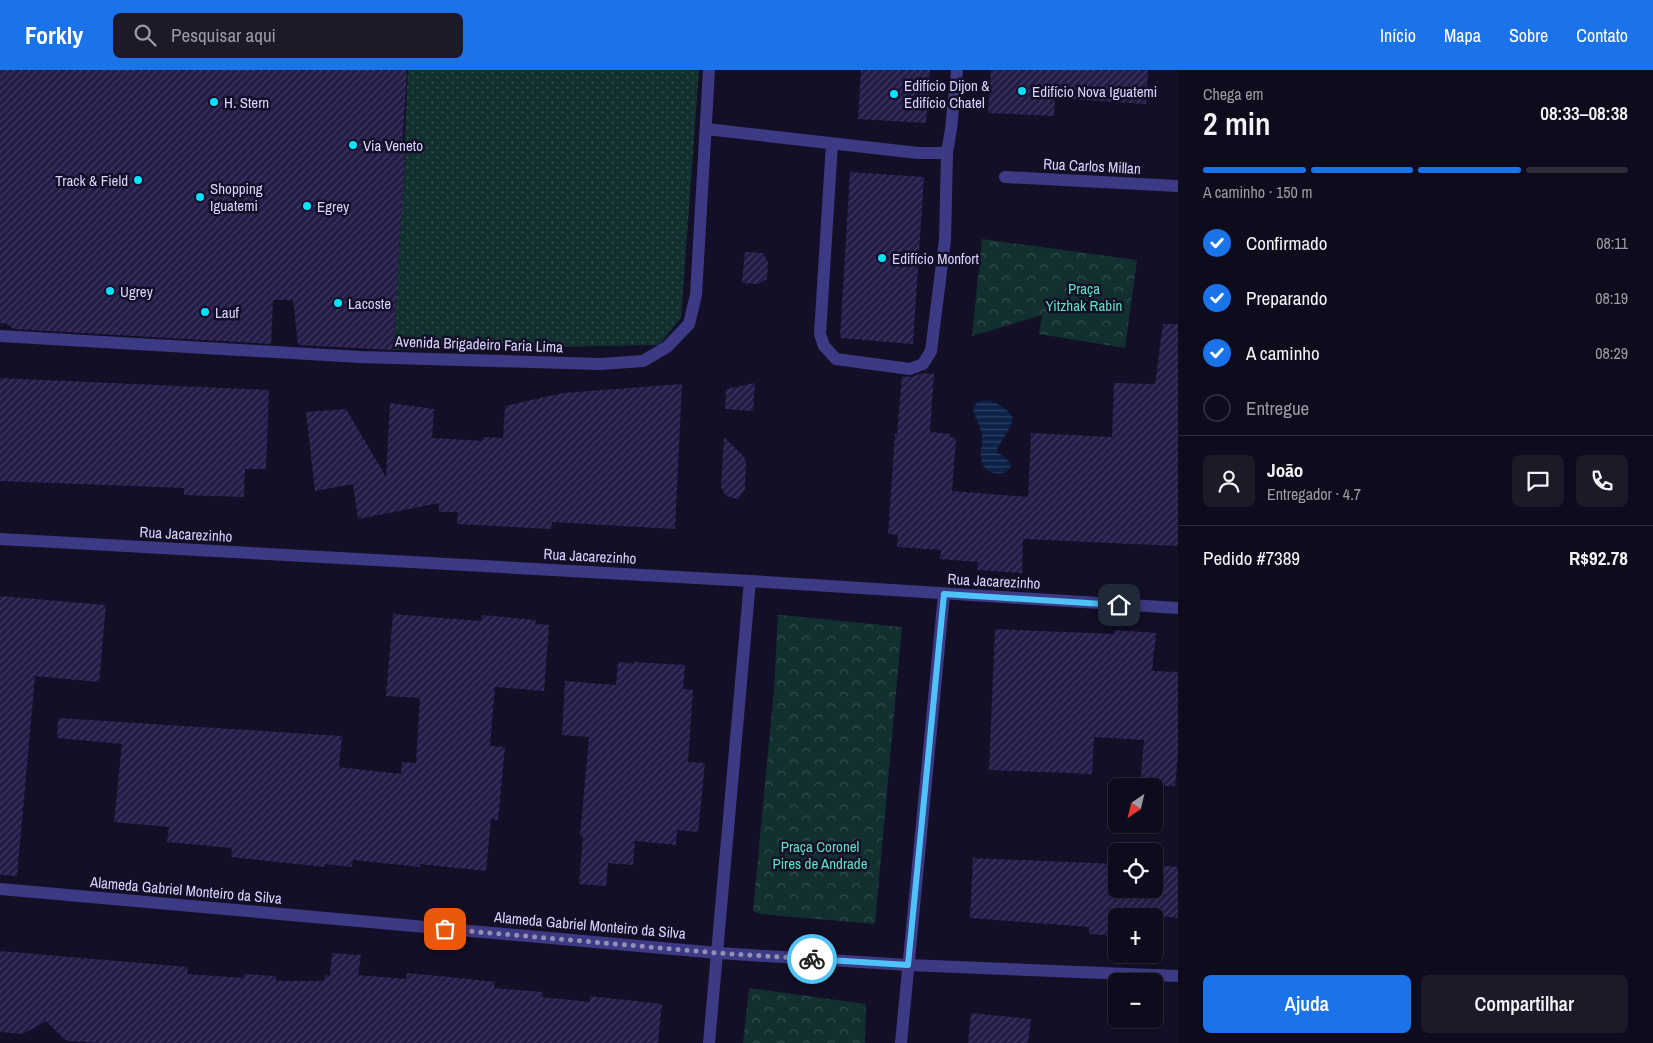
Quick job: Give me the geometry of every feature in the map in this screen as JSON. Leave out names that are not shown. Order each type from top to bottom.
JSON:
[{"type":"street","name":"Avenida Brigadeiro Faria Lima","points":[[0,336],[360,357],[600,364],[643,361],[667,347],[689,324],[696,295],[709,70]]},
{"type":"street","points":[[832,144],[820,334],[824,346],[836,359],[910,369],[923,364],[931,351],[944,240],[947,153],[957,70]]},
{"type":"street","points":[[706,130],[918,153],[947,153]]},
{"type":"street","name":"Rua Carlos Millan","points":[[1005,177],[1178,185]]},
{"type":"street","name":"Rua Jacarezinho","points":[[0,539],[1178,608]]},
{"type":"street","points":[[709,1043],[750,582]]},
{"type":"street","points":[[901,1043],[944,594]]},
{"type":"street","name":"Alameda Gabriel Monteiro da Silva","points":[[0,889],[718,953],[908,965],[1178,976]]},
{"type":"green space","points":[[408,70],[699,70],[681,318],[659,345],[393,350]]},
{"type":"green space","name":"Praça Yitzhak Rabin","points":[[982,239],[1137,260],[1125,348],[1039,334],[1042,315],[972,336]]},
{"type":"green space","name":"Praça Coronel Pires de Andrade","points":[[778,615],[902,627],[875,924],[760,914],[753,911],[774,689]]},
{"type":"green space","points":[[749,988],[866,1004],[865,1043],[743,1043]]},
{"type":"water","points":[[987,400],[1002,406],[1013,418],[997,449],[998,453],[1007,459],[1011,465],[1006,472],[998,474],[989,471],[983,465],[981,454],[982,434],[973,408],[977,402]]},
{"type":"building","name":"Shopping Iguatemi","points":[[0,70],[407,70],[402,149],[405,154],[393,350],[298,345],[293,300],[273,300],[271,344],[14,329],[7,324],[0,323]]},
{"type":"building","name":"Edifício Dijon & Edifício Chatel","points":[[861,70],[930,70],[926,123],[858,119]]},
{"type":"building","points":[[991,70],[1148,70],[1146,104],[1055,98],[1054,116],[988,113]]},
{"type":"building","name":"Edifício Monfort","points":[[850,172],[924,177],[913,344],[840,338]]},
{"type":"building","points":[[745,252],[763,253],[768,262],[767,279],[758,284],[742,283]]},
{"type":"building","points":[[1163,324],[1178,324],[1178,546],[1023,539],[1022,573],[977,570],[978,562],[940,559],[941,550],[897,547],[898,535],[888,534],[895,434],[897,434],[902,376],[912,377],[922,373],[934,374],[930,432],[950,434],[950,437],[956,438],[952,491],[1028,497],[1031,433],[1112,437],[1114,383],[1155,384]]},
{"type":"building","points":[[0,378],[269,390],[266,469],[245,469],[244,497],[184,495],[184,488],[0,481]]},
{"type":"building","points":[[755,383],[753,411],[725,409],[726,389]]},
{"type":"building","points":[[682,384],[675,529],[552,522],[551,529],[457,524],[458,512],[439,512],[439,503],[358,519],[353,484],[315,491],[306,412],[346,409],[386,477],[390,403],[434,409],[432,438],[483,441],[483,437],[503,438],[505,406],[563,393]]},
{"type":"building","points":[[724,437],[746,461],[745,489],[738,499],[726,496],[721,487]]},
{"type":"building","points":[[0,596],[106,605],[99,682],[35,676],[17,876],[0,875]]},
{"type":"building","points":[[393,614],[481,621],[482,615],[536,620],[535,624],[549,625],[544,691],[495,687],[490,746],[505,747],[498,820],[491,819],[486,871],[420,864],[420,867],[353,860],[352,867],[325,864],[325,867],[231,857],[232,848],[167,842],[169,827],[114,822],[122,744],[57,738],[58,718],[342,736],[339,767],[401,774],[402,762],[416,763],[420,698],[386,696]]},
{"type":"building","points":[[995,629],[1114,634],[1114,630],[1156,633],[1152,671],[1178,672],[1178,754],[1175,786],[1163,786],[1163,778],[1141,778],[1144,740],[1094,737],[1092,774],[989,770]]},
{"type":"building","points":[[618,662],[685,665],[683,689],[693,690],[688,762],[705,763],[698,832],[677,830],[676,845],[635,841],[633,865],[608,863],[606,886],[579,884],[583,836],[580,836],[589,737],[562,735],[565,681],[616,685]]},
{"type":"building","points":[[973,858],[1108,864],[1108,898],[1163,898],[1163,866],[1178,867],[1178,918],[1163,916],[1163,908],[1108,908],[1108,935],[1089,934],[1089,927],[970,918]]},
{"type":"building","points":[[0,951],[188,967],[187,974],[244,978],[244,974],[276,976],[276,981],[324,981],[325,975],[330,976],[332,953],[361,955],[358,975],[406,979],[407,973],[449,977],[495,982],[494,988],[543,992],[542,997],[590,1002],[590,996],[662,1004],[658,1043],[100,1043],[68,1041],[46,1021],[23,1034],[0,1032]]},
{"type":"building","points":[[971,1013],[1031,1019],[1028,1043],[968,1043]]},
{"type":"way so far","points":[[445,929],[718,953],[812,959]]},
{"type":"place","name":"Edifício Nova Iguatemi","points":[[1022,91]]},
{"type":"place","name":"Edifício Dijon & Edifício Chatel","points":[[894,94]]},
{"type":"place","name":"H. Stern","points":[[214,102]]},
{"type":"place","name":"Via Veneto","points":[[353,145]]},
{"type":"place","name":"Track & Field","points":[[138,180]]},
{"type":"place","name":"Shopping Iguatemi","points":[[200,197]]},
{"type":"place","name":"Egrey","points":[[307,206]]},
{"type":"place","name":"Edifício Monfort","points":[[882,258]]},
{"type":"place","name":"Ugrey","points":[[110,291]]},
{"type":"place","name":"Lacoste","points":[[338,303]]},
{"type":"place","name":"Lauf","points":[[205,312]]},
{"type":"route","points":[[812,959],[908,965],[944,594],[1119,605]]}]
